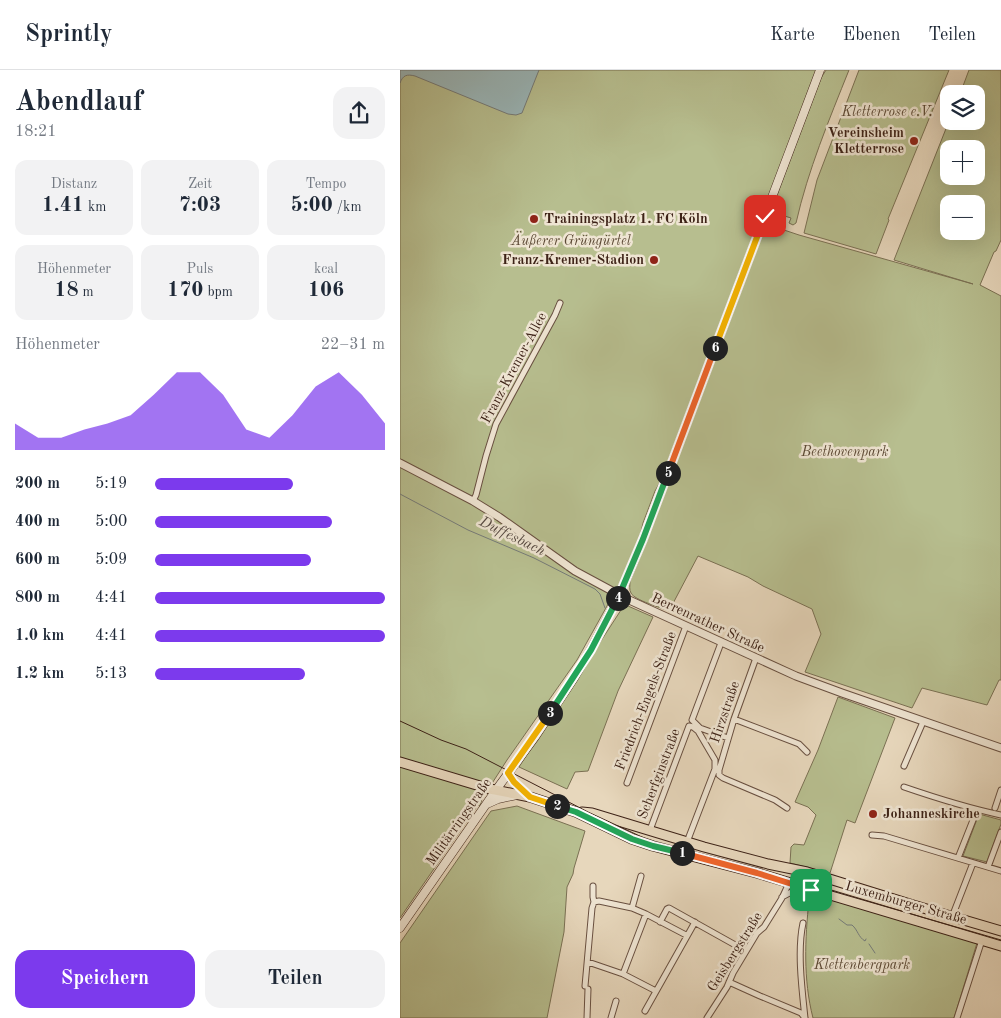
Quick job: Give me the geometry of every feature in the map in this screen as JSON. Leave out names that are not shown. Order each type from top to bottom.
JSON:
[{"type":"main road","name":"Militärringstraße","points":[[400,928],[535,737],[574,678],[591,650],[619,594],[643,539],[820,70]]},
{"type":"main road","name":"Luxemburger Straße","points":[[400,762],[496,790],[530,797],[576,812],[632,839],[653,846],[790,881],[802,887],[1001,946]]},
{"type":"main road","points":[[508,773],[514,782],[530,797]]},
{"type":"main road","points":[[478,785],[484,795],[486,805],[498,799],[520,795]]},
{"type":"main road","name":"Luxemburger Straße","points":[[576,812],[592,813],[751,860],[807,872],[1001,931]]},
{"type":"main road","points":[[653,846],[651,840],[654,835],[665,834]]},
{"type":"main road","points":[[785,868],[789,872],[790,881]]},
{"type":"main road","points":[[790,881],[799,874],[807,872]]},
{"type":"street","name":"Franz-Kremer-Allee","points":[[473,501],[496,424],[560,303]]},
{"type":"street","name":"Berrenrather Straße","points":[[400,463],[473,501],[576,571],[721,643],[808,680],[923,722],[1000,745]]},
{"type":"street","name":"Friedrich-Engels-Straße","points":[[627,783],[686,626]]},
{"type":"street","name":"Scherfginstraße","points":[[721,643],[692,720],[700,728],[728,738]]},
{"type":"street","name":"Hirzstraße","points":[[756,658],[734,719],[719,775],[775,800],[787,808]]},
{"type":"street","points":[[734,719],[799,744],[807,752]]},
{"type":"street","points":[[904,766],[923,722]]},
{"type":"street","name":"Scherfginstraße","points":[[650,830],[689,726],[693,727],[698,731],[715,760],[715,769],[687,842]]},
{"type":"street","points":[[904,787],[977,810],[1001,815]]},
{"type":"street","points":[[994,808],[1001,790]]},
{"type":"street","points":[[958,858],[977,810]]},
{"type":"street","points":[[988,867],[1001,832]]},
{"type":"street","points":[[872,836],[884,836],[1001,871]]},
{"type":"street","points":[[952,917],[973,863]]},
{"type":"street","points":[[632,908],[640,876]]},
{"type":"street","name":"Geisbergstraße","points":[[707,1018],[746,951],[782,898],[790,881]]},
{"type":"street","points":[[586,1018],[588,962],[594,902],[593,886]]},
{"type":"street","name":"Geisbergstraße","points":[[782,898],[802,887]]},
{"type":"street","points":[[594,902],[599,901],[632,908],[686,936]]},
{"type":"street","points":[[660,922],[669,908],[746,951]]},
{"type":"street","points":[[624,974],[646,914]]},
{"type":"street","points":[[645,1011],[695,922]]},
{"type":"street","points":[[803,923],[801,976],[805,1018]]},
{"type":"street","points":[[957,1018],[982,940]]},
{"type":"street","points":[[588,962],[624,974],[656,991]]},
{"type":"street","points":[[729,982],[801,1013],[805,1018]]},
{"type":"street","points":[[611,1018],[616,1001]]},
{"type":"green space","name":"Äußerer Grüngürtel","points":[[400,70],[818,70],[664,475],[655,491],[640,536],[622,579],[577,660],[507,760],[482,799],[480,806],[478,805],[400,918]]},
{"type":"green space","points":[[826,70],[849,70],[813,164],[796,223],[793,225],[789,223],[791,218],[778,214],[779,204],[773,205],[821,78]]},
{"type":"green space","name":"Kletterrose e.V.","points":[[859,70],[949,70],[943,85],[940,85],[940,92],[888,219],[876,254],[804,233],[817,180]]},
{"type":"green space","name":"Beethovenpark","points":[[969,70],[1001,70],[1001,240],[980,285],[1001,296],[1001,680],[999,680],[987,705],[922,688],[912,708],[805,672],[821,634],[812,609],[748,577],[698,556],[669,611],[633,596],[630,590],[630,581],[766,224],[973,284],[894,260],[940,144],[940,185],[985,185],[985,140],[941,140],[945,130],[985,130],[985,85],[963,85]]},
{"type":"green space","points":[[628,606],[653,617],[618,691],[588,771],[575,772],[567,789],[519,767],[621,610]]},
{"type":"green space","points":[[838,697],[895,718],[855,823],[847,820],[830,873],[790,863],[791,847],[794,844],[804,845],[816,815],[808,807],[795,802],[818,750]]},
{"type":"green space","points":[[517,806],[585,831],[573,874],[567,887],[564,932],[547,1018],[400,1018],[400,943],[491,811]]},
{"type":"green space","points":[[979,814],[1001,820],[987,862],[963,856]]},
{"type":"green space","name":"Klettenbergpark","points":[[815,895],[977,943],[954,1018],[813,1018],[806,974],[806,944],[809,900]]},
{"type":"water","points":[[400,70],[539,70],[522,113],[516,115],[508,114],[415,76],[406,76],[402,78],[400,83]]},
{"type":"waterway","name":"Duffesbach","points":[[400,494],[468,530],[534,558],[595,589],[600,594],[605,608]]},
{"type":"waterway","points":[[839,919],[847,925],[852,925],[865,941],[866,939]]},
{"type":"waterway","points":[[869,944],[875,953]]},
{"type":"tram line","points":[[400,721],[466,749],[588,812],[644,838],[1001,940]]},
{"type":"place","name":"Vereinsheim Kletterrose","points":[[914,141]]},
{"type":"place","name":"Trainingsplatz 1. FC Köln","points":[[534,219]]},
{"type":"place","name":"Franz-Kremer-Stadion","points":[[654,260]]},
{"type":"place","name":"Johanneskirche","points":[[873,814]]},
{"type":"route","points":[[765,216],[625,582],[591,650],[574,678],[535,737],[508,773],[514,782],[530,797],[576,812],[632,839],[757,873],[811,890]]}]
